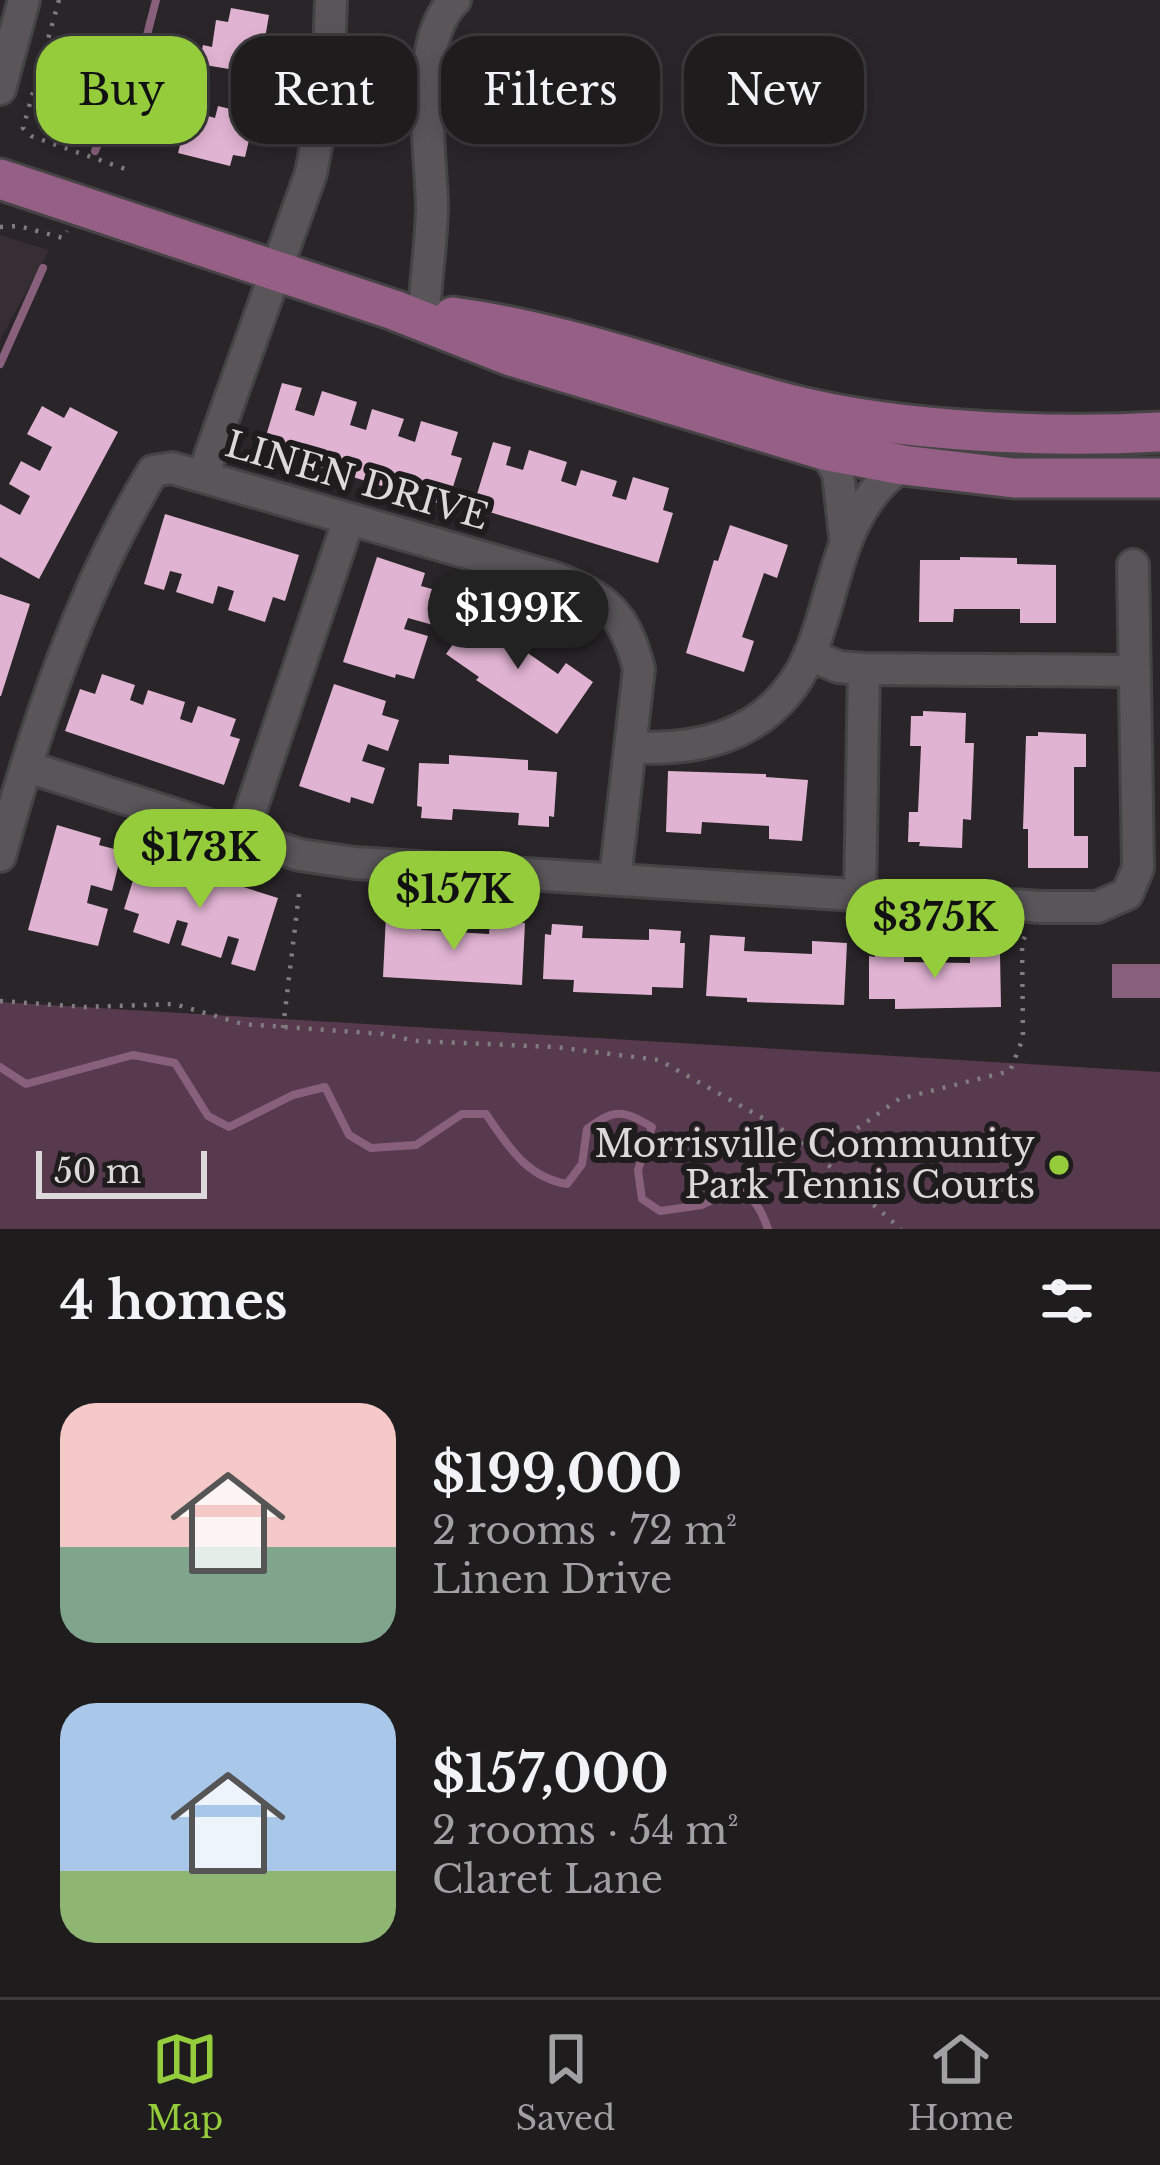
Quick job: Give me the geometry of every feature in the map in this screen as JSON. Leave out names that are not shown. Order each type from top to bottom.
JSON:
[{"type":"main road","points":[[0,179],[409,312],[511,356],[824,450],[1014,478],[1160,478]]},
{"type":"main road","points":[[409,312],[517,326],[802,407],[952,429],[1160,432]]},
{"type":"street","points":[[0,89],[24,0]]},
{"type":"street","points":[[203,475],[311,173],[328,83],[331,0]]},
{"type":"street","points":[[409,312],[432,211],[426,72],[447,8],[455,0]]},
{"type":"street","points":[[824,450],[838,473],[845,536]]},
{"type":"street","points":[[633,747],[700,746],[730,736],[767,712],[809,655],[845,536],[881,480],[903,465]]},
{"type":"street","name":"LINEN DRIVE","points":[[28,767],[95,575],[153,471],[172,468],[594,593],[621,622],[635,653],[639,694],[616,879]]},
{"type":"street","points":[[242,836],[349,519]]},
{"type":"street","points":[[0,856],[28,767],[300,855],[355,863],[1097,908],[1127,894],[1138,868],[1133,565]]},
{"type":"street","points":[[809,655],[839,667],[864,669],[1135,671]]},
{"type":"street","points":[[860,894],[864,669]]},
{"type":"path","points":[[58,0],[23,128],[31,136],[131,171]]},
{"type":"path","points":[[0,226],[63,238]]},
{"type":"path","points":[[283,1028],[299,894]]},
{"type":"path","points":[[818,1156],[899,1100],[1010,1071],[1023,1038],[1022,942],[1042,908]]},
{"type":"path","points":[[0,1001],[84,1007],[174,1004],[243,1024],[383,1034],[416,1041],[555,1047],[659,1060],[777,1126],[901,1229]]},
{"type":"shaded area","points":[[0,235],[49,250],[0,340]]},
{"type":"shaded area","points":[[1112,964],[1160,964],[1160,998],[1112,998]]},
{"type":"shaded area","points":[[0,1002],[1160,1072],[1160,1229],[0,1229]]},
{"type":"building","points":[[231,8],[269,15],[265,36],[231,36],[231,69],[207,65],[207,46],[212,47],[216,20],[228,22]]},
{"type":"building","points":[[218,106],[231,109],[231,144],[248,144],[245,157],[233,155],[230,166],[178,153],[180,144],[207,144],[207,116],[215,118]]},
{"type":"building","points":[[282,383],[302,388],[295,410],[314,416],[322,391],[357,402],[350,425],[366,430],[372,409],[404,419],[398,436],[415,442],[421,421],[458,432],[451,455],[462,458],[447,506],[262,449]]},
{"type":"building","points":[[42,406],[64,418],[70,407],[118,432],[39,579],[0,557],[0,504],[20,515],[30,496],[9,484],[21,461],[40,471],[52,447],[27,434]]},
{"type":"building","points":[[493,442],[511,447],[506,465],[523,470],[529,450],[567,462],[561,481],[576,486],[581,470],[617,481],[612,496],[626,500],[633,477],[669,488],[663,510],[673,513],[658,563],[473,507]]},
{"type":"building","points":[[165,514],[299,555],[285,601],[273,597],[265,622],[228,610],[234,591],[218,586],[213,604],[176,592],[182,574],[170,571],[164,590],[144,584]]},
{"type":"building","points":[[730,525],[788,545],[777,578],[764,573],[742,637],[754,641],[744,672],[686,653],[714,560],[718,561]]},
{"type":"building","points":[[377,557],[425,573],[421,586],[442,598],[433,625],[408,618],[404,629],[428,636],[414,679],[343,662]]},
{"type":"building","points":[[1017,558],[1017,564],[1056,565],[1056,623],[1020,623],[1020,609],[954,609],[953,622],[919,622],[920,560]]},
{"type":"building","points":[[0,594],[30,604],[1,696],[0,696]]},
{"type":"building","points":[[481,604],[509,624],[502,635],[558,674],[566,663],[593,682],[557,734],[446,654]]},
{"type":"building","points":[[102,674],[135,685],[130,700],[143,705],[148,690],[185,702],[180,719],[192,723],[198,706],[236,719],[230,736],[240,739],[224,785],[65,731],[80,689],[95,694]]},
{"type":"building","points":[[334,684],[386,701],[382,715],[399,720],[388,751],[368,744],[362,761],[385,768],[373,804],[351,797],[350,803],[299,786]]},
{"type":"building","points":[[923,711],[966,713],[965,743],[974,743],[971,820],[963,819],[962,848],[908,842],[909,812],[918,812],[921,746],[910,746],[911,716],[923,716]]},
{"type":"building","points":[[1038,732],[1086,734],[1086,767],[1074,767],[1074,836],[1088,836],[1088,868],[1028,868],[1028,829],[1023,829],[1026,736],[1038,736]]},
{"type":"building","points":[[449,755],[528,760],[528,770],[557,772],[549,827],[518,825],[519,813],[453,809],[452,820],[421,818],[419,763],[449,764]]},
{"type":"building","points":[[668,771],[808,780],[802,841],[769,839],[769,826],[702,822],[701,834],[666,832]]},
{"type":"building","points":[[57,825],[101,838],[99,845],[122,851],[112,891],[91,885],[87,903],[108,909],[98,946],[28,930]]},
{"type":"building","points":[[141,855],[278,898],[255,971],[231,964],[239,939],[228,936],[221,958],[181,945],[188,923],[177,920],[169,944],[133,932],[139,914],[124,909]]},
{"type":"building","points":[[386,915],[422,917],[421,930],[489,934],[490,921],[525,923],[522,985],[383,977]]},
{"type":"building","points":[[552,924],[583,926],[582,938],[649,940],[649,929],[681,931],[683,988],[652,987],[652,995],[573,992],[574,980],[543,979],[545,934],[551,935]]},
{"type":"building","points":[[710,935],[745,937],[744,951],[812,954],[812,941],[847,943],[844,1005],[706,996]]},
{"type":"building","points":[[875,947],[904,947],[904,962],[970,963],[970,954],[1000,954],[1001,1007],[895,1009],[895,999],[869,999],[869,956],[875,957]]},
{"type":"waterway","points":[[95,151],[147,35],[156,0]]},
{"type":"waterway","points":[[0,364],[43,268]]},
{"type":"waterway","points":[[0,1067],[26,1084],[133,1055],[175,1063],[208,1116],[229,1127],[293,1095],[325,1087],[349,1135],[371,1148],[416,1145],[462,1114],[486,1114],[529,1167],[567,1184],[582,1164],[587,1129],[605,1117],[626,1115],[652,1127],[638,1170],[642,1199],[660,1211],[702,1205],[736,1189],[756,1205],[768,1229]]},
{"type":"place","name":"Morrisville Community Park Tennis Courts","points":[[1059,1165]]}]
